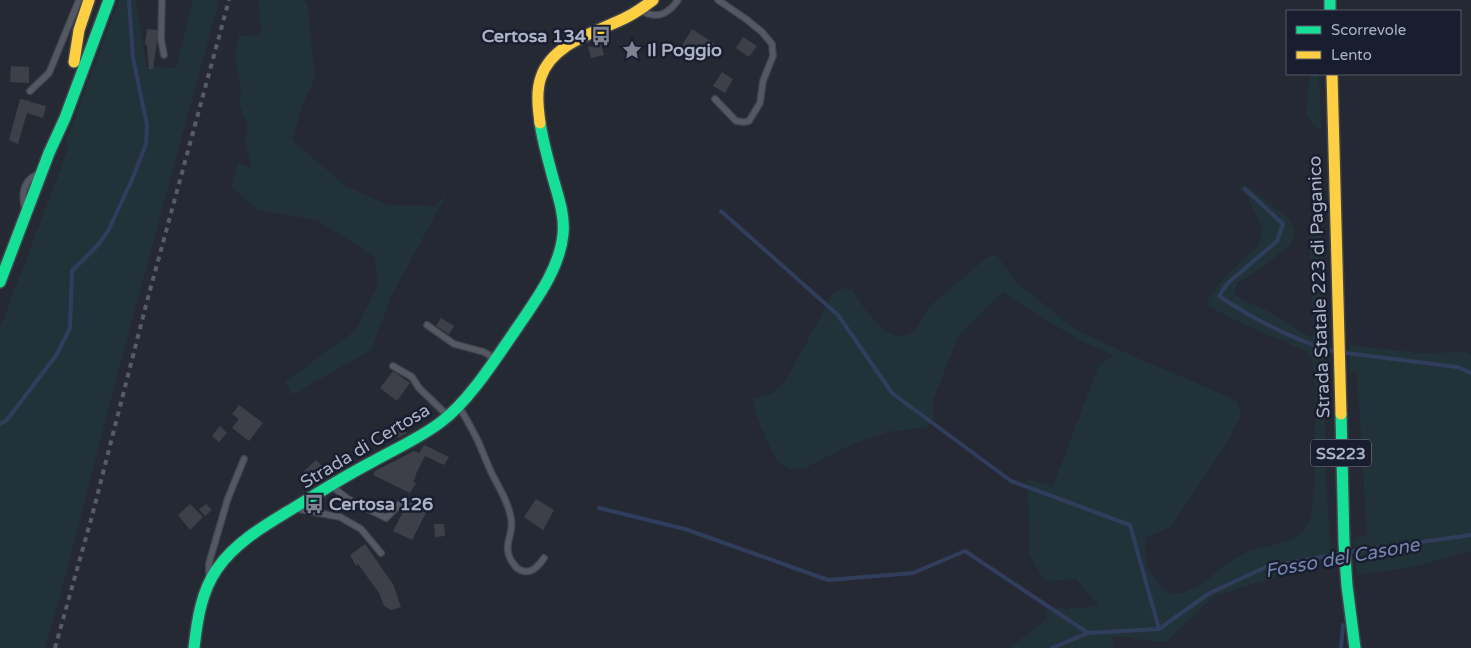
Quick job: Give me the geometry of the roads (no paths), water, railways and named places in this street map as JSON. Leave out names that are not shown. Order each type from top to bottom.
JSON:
[{"type":"main road","points":[[74,62],[79,30],[89,0]]},
{"type":"main road","points":[[49,153],[74,62],[96,0]]},
{"type":"main road","points":[[0,282],[49,153],[65,118],[109,0]]},
{"type":"main road","name":"Strada di Certosa","points":[[194,648],[198,618],[204,597],[210,580],[225,559],[239,546],[294,508],[357,470],[430,431],[459,406],[496,360],[545,284],[557,258],[562,240],[563,227],[560,205],[545,149],[539,117],[539,88],[543,71],[555,55],[570,44],[640,10],[653,0]]},
{"type":"main road","name":"Strada Statale 223 di Paganico","points":[[1332,75],[1344,543],[1355,648]]},
{"type":"lane","points":[[30,91],[49,73],[79,0]]},
{"type":"lane","points":[[162,0],[161,39],[164,55]]},
{"type":"lane","points":[[640,10],[648,14],[663,14],[672,9],[678,0]]},
{"type":"lane","points":[[715,98],[736,121],[749,121],[760,103],[763,81],[773,56],[772,44],[762,32],[718,0]]},
{"type":"lane","points":[[0,261],[12,252]]},
{"type":"lane","points":[[426,324],[454,344],[484,352],[496,360]]},
{"type":"lane","points":[[392,366],[412,377],[419,388],[448,416]]},
{"type":"lane","points":[[459,406],[478,440],[510,513],[512,522],[507,548],[509,555],[516,567],[530,571],[537,569],[544,558]]},
{"type":"lane","points":[[210,580],[208,574],[209,563],[228,498],[244,459]]},
{"type":"lane","points":[[331,486],[348,499],[386,518],[400,504]]},
{"type":"lane","points":[[294,508],[340,517],[361,529],[381,553]]},
{"type":"waterway","points":[[0,424],[7,420],[57,354],[70,328],[72,271],[98,245],[108,231],[146,144],[147,125],[133,58],[129,0]]},
{"type":"waterway","points":[[1245,189],[1283,224],[1277,241],[1227,284],[1219,296],[1274,328],[1332,351]]},
{"type":"waterway","points":[[721,211],[838,315],[892,393],[1011,481],[1130,525],[1159,629]]},
{"type":"waterway","points":[[1346,353],[1457,367],[1471,373]]},
{"type":"waterway","points":[[599,508],[685,529],[828,580],[913,573],[965,551],[1088,633]]},
{"type":"waterway","name":"Fosso del Casone","points":[[1350,552],[1471,535]]},
{"type":"waterway","name":"Fosso del Casone","points":[[1052,648],[1088,633],[1159,629],[1208,594],[1266,567],[1338,554]]},
{"type":"waterway","points":[[1341,648],[1343,625]]},
{"type":"railway","points":[[55,648],[92,516],[146,305],[229,0]]},
{"type":"place","name":"Certosa 134","points":[[601,36]]},
{"type":"place","name":"Il Poggio","points":[[632,50]]},
{"type":"place","name":"Certosa 126","points":[[314,504]]}]
